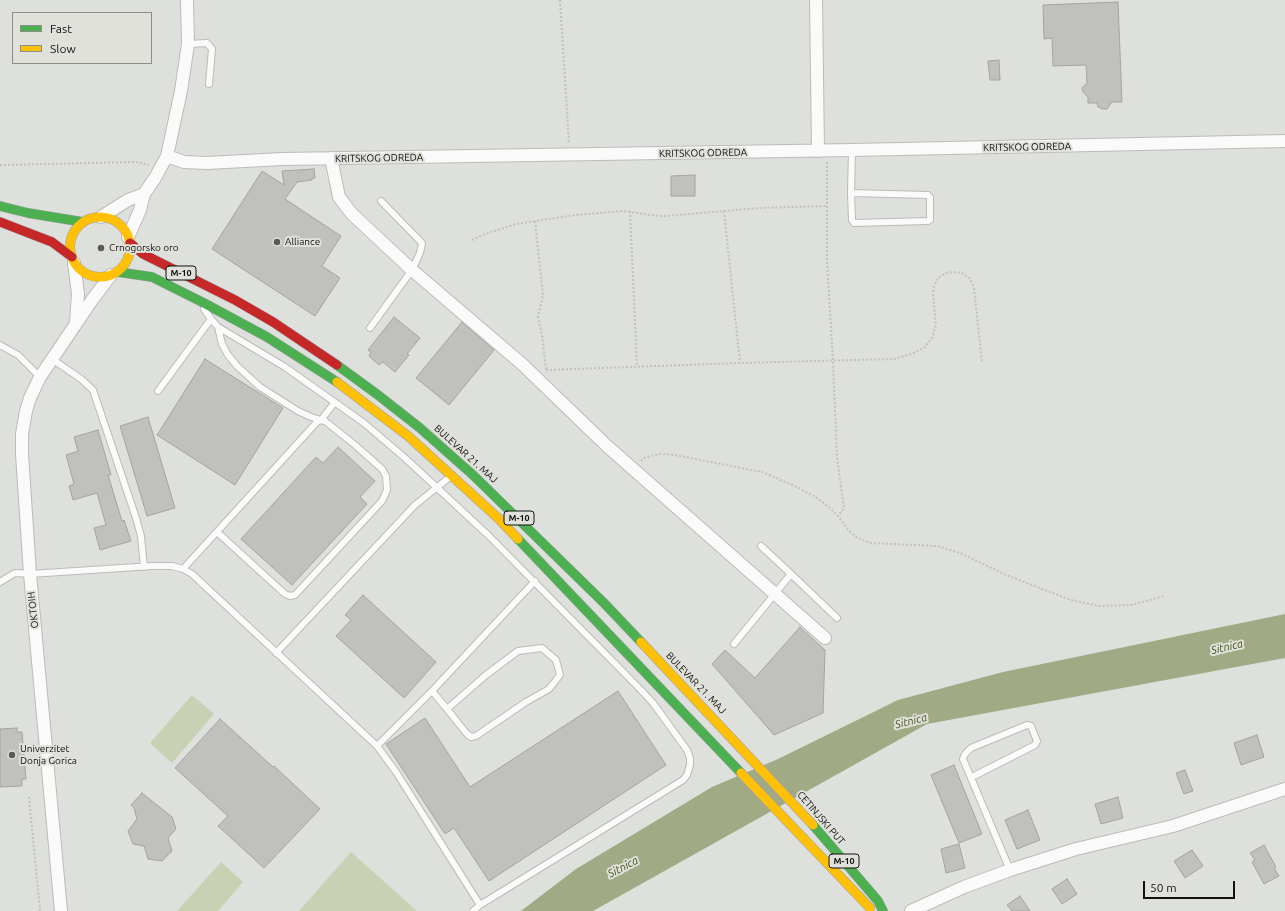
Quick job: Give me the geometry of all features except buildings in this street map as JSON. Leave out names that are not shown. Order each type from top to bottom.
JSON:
[{"type":"main road","points":[[0,206],[28,213],[83,222]]},
{"type":"main road","points":[[73,260],[70,247],[71,238],[76,229],[83,222],[101,217]]},
{"type":"main road","name":"M-10","points":[[101,217],[110,219],[118,224],[125,231],[129,240]]},
{"type":"main road","name":"M-10","points":[[0,222],[43,238],[57,246],[87,274],[95,277],[104,277],[114,273],[152,277],[202,302],[267,337],[338,383],[393,424],[452,475],[498,518],[843,881],[874,911]]},
{"type":"main road","points":[[114,273],[128,259],[130,251],[129,240]]},
{"type":"main road","name":"BULEVAR 21. MAJ","points":[[129,240],[143,254],[235,300],[273,322],[347,372],[420,428],[473,475],[604,603],[738,744]]},
{"type":"main road","name":"CETINJSKI PUT","points":[[738,744],[803,813],[878,902],[882,911]]},
{"type":"street","points":[[129,240],[144,194],[167,156],[181,91],[188,44],[187,0]]},
{"type":"street","points":[[816,0],[822,151]]},
{"type":"street","name":"KRITSKOG ODREDA","points":[[167,156],[184,162],[197,163],[331,158],[822,151],[1283,138]]},
{"type":"street","points":[[331,158],[339,197],[352,214],[412,270],[536,377],[607,446],[825,638]]},
{"type":"street","points":[[101,217],[128,200],[144,194]]},
{"type":"street","name":"OKTOIH","points":[[73,260],[78,294],[76,323]]},
{"type":"street","name":"OKTOIH","points":[[61,911],[30,574],[22,444],[26,411],[30,398],[40,377],[92,300],[114,273]]},
{"type":"street","points":[[911,911],[964,887],[1010,870],[1076,849],[1173,826],[1285,789]]},
{"type":"lane","points":[[188,44],[207,43],[212,49],[209,84]]},
{"type":"lane","points":[[851,193],[928,195],[930,197],[930,220],[854,223],[852,220],[851,193],[852,150]]},
{"type":"lane","points":[[370,328],[412,270],[420,253],[422,243],[381,201]]},
{"type":"lane","points":[[202,302],[205,311],[218,327],[285,367],[364,423],[437,487],[535,581],[653,703],[690,758],[689,770],[683,780],[480,905],[473,911]]},
{"type":"lane","points":[[158,391],[211,319]]},
{"type":"lane","points":[[217,532],[286,594],[290,596],[295,595],[382,501],[387,490],[386,476],[382,469],[355,445],[325,421],[311,417],[287,404],[260,387],[249,378],[228,355],[222,344],[218,327]]},
{"type":"lane","points":[[0,345],[18,355],[40,377]]},
{"type":"lane","points":[[52,359],[94,390],[138,524],[141,536],[144,567]]},
{"type":"lane","points":[[183,569],[316,422],[321,420],[335,402]]},
{"type":"lane","points":[[276,653],[415,505],[452,475]]},
{"type":"lane","points":[[761,546],[837,618]]},
{"type":"lane","points":[[0,582],[15,573],[30,574],[144,567],[172,566],[183,569],[192,574],[377,746],[396,772],[480,905]]},
{"type":"lane","points":[[734,644],[791,574]]},
{"type":"lane","points":[[377,746],[432,691],[535,581]]},
{"type":"lane","points":[[432,691],[467,734],[471,737],[476,736],[526,702],[549,689],[560,675],[556,660],[542,648],[518,651],[486,675],[447,709]]},
{"type":"lane","points":[[653,703],[665,693]]},
{"type":"lane","points":[[972,777],[1035,745],[1037,741],[1031,726],[1027,725],[971,748],[965,754],[964,759],[1010,870]]},
{"type":"path","points":[[560,0],[569,155]]},
{"type":"path","points":[[822,151],[827,206],[827,261],[834,361],[837,458],[844,508],[838,516]]},
{"type":"path","points":[[0,165],[136,162],[160,168]]},
{"type":"path","points":[[472,240],[516,224],[575,216],[630,211],[659,216],[759,208],[827,206]]},
{"type":"path","points":[[630,211],[637,366]]},
{"type":"path","points":[[724,211],[740,363]]},
{"type":"path","points":[[535,221],[543,295],[538,317],[542,335],[546,370]]},
{"type":"path","points":[[536,377],[539,373],[546,370],[894,359],[924,348],[932,338],[936,325],[933,295],[934,286],[938,278],[946,273],[954,272],[962,273],[970,279],[974,288],[982,363]]},
{"type":"path","points":[[634,469],[644,458],[667,454],[706,460],[748,469],[773,476],[797,487],[825,504],[838,516],[849,531],[858,538],[870,543],[938,546],[960,553],[1006,575],[1071,600],[1099,606],[1132,604],[1164,596]]},
{"type":"path","points":[[29,796],[40,911]]},
{"type":"shaded area","points":[[192,695],[214,714],[172,763],[150,743]]},
{"type":"shaded area","points":[[351,852],[417,911],[299,911]]},
{"type":"shaded area","points":[[221,862],[243,882],[218,911],[177,911]]},
{"type":"water","name":"Sitnica","points":[[1285,614],[1285,658],[927,724],[593,911],[521,911],[576,869],[712,787],[778,759],[898,700],[1003,672]]},
{"type":"traffic: fast","points":[[0,206],[28,213],[83,222]]},
{"type":"traffic: fast","points":[[118,272],[152,277],[202,302],[267,337],[337,382]]},
{"type":"traffic: fast","points":[[337,365],[420,428],[473,475],[604,603],[641,642]]},
{"type":"traffic: fast","points":[[518,539],[741,773]]},
{"type":"traffic: fast","points":[[813,825],[878,901],[883,911]]},
{"type":"traffic: slow","points":[[100,217],[117,222],[125,230],[130,247],[125,264],[117,272],[100,277],[83,272],[75,264],[70,247],[75,230],[83,222],[100,217]]},
{"type":"traffic: slow","points":[[337,382],[408,436],[498,518],[518,539]]},
{"type":"traffic: slow","points":[[641,642],[813,825]]},
{"type":"traffic: slow","points":[[741,773],[870,908]]},
{"type":"traffic: jam","points":[[0,222],[52,242],[72,257]]},
{"type":"traffic: jam","points":[[130,243],[143,254],[235,300],[273,322],[337,365]]},
{"type":"place","name":"Alliance","points":[[277,242]]},
{"type":"place","name":"Crnogorsko oro","points":[[101,248]]},
{"type":"place","name":"Univerzitet Donja Gorica","points":[[12,755]]}]
